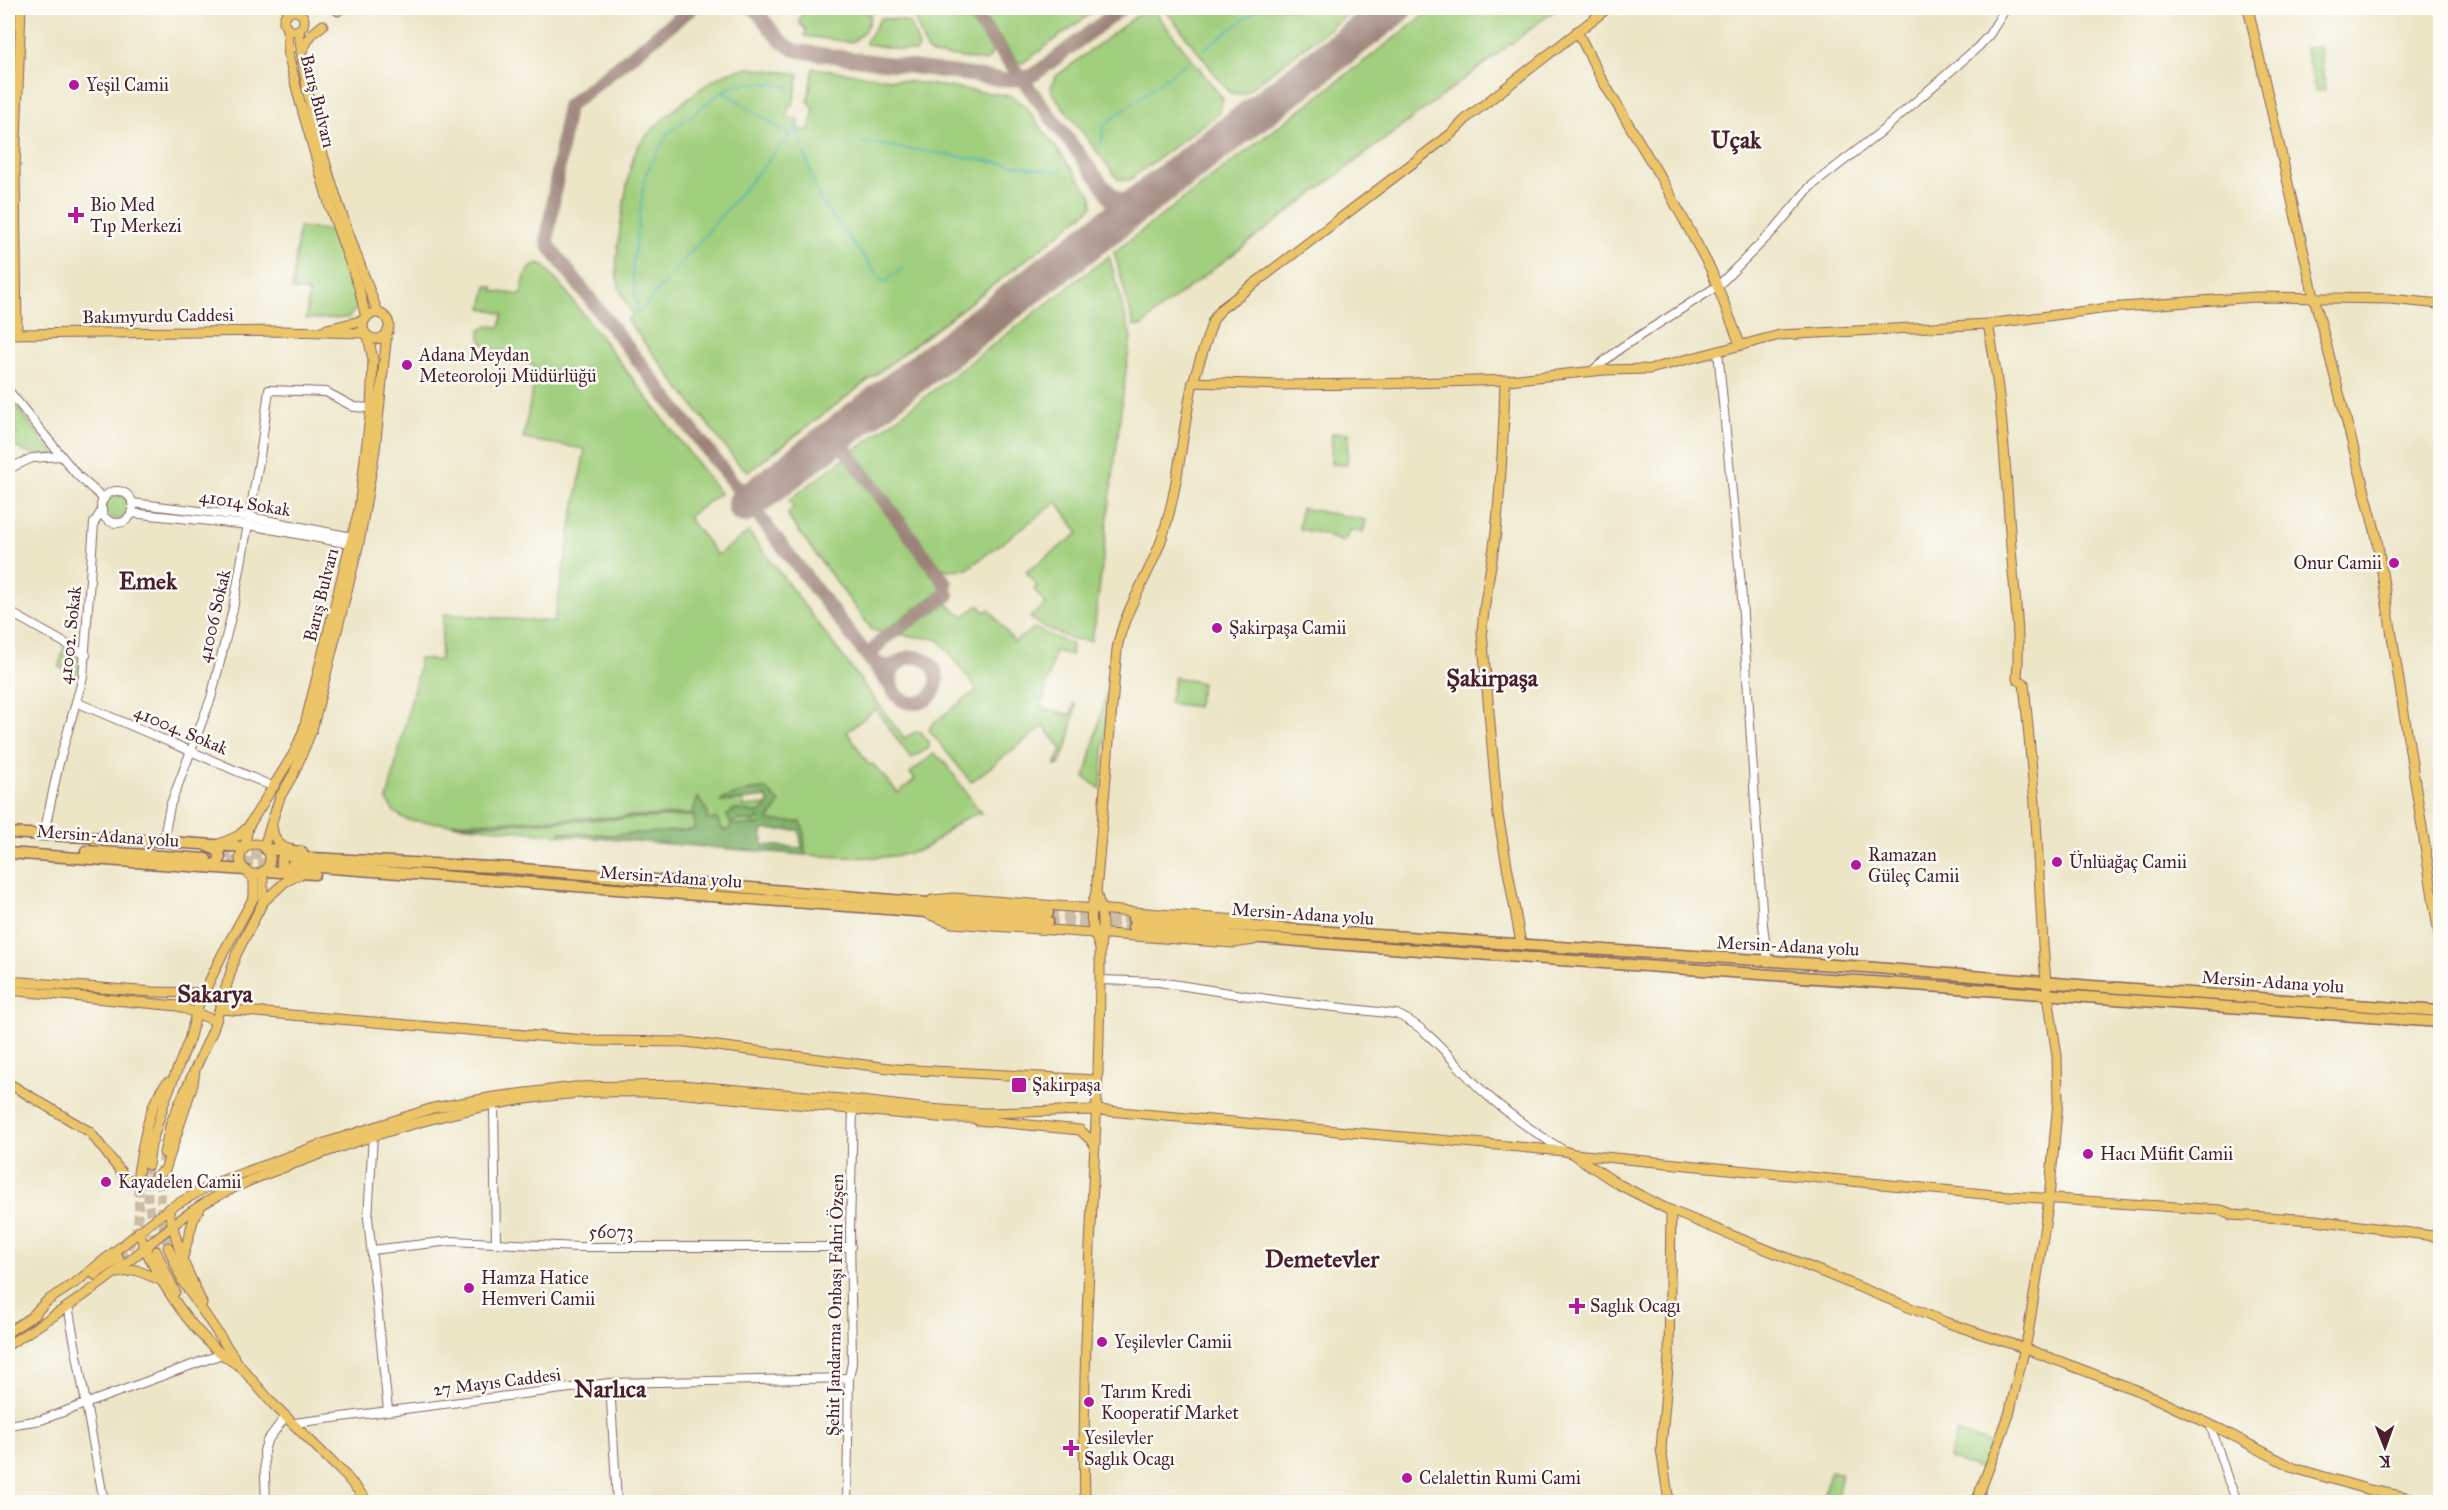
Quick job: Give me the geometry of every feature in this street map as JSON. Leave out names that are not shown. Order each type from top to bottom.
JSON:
[{"type":"highway","points":[[8,833],[163,842],[208,854],[246,871]]},
{"type":"highway","name":"Mersin-Adana yolu","points":[[8,838],[208,854]]},
{"type":"highway","name":"Mersin-Adana yolu","points":[[8,847],[208,854]]},
{"type":"highway","points":[[8,853],[208,854],[245,847]]},
{"type":"highway","points":[[265,848],[295,864]]},
{"type":"highway","name":"Mersin-Adana yolu","points":[[495,863],[511,868],[906,902],[1048,917],[926,913],[556,885],[507,886],[295,864],[495,863]]},
{"type":"highway","points":[[264,871],[295,864]]},
{"type":"highway","name":"Mersin-Adana yolu","points":[[1133,923],[2048,995],[2440,1022]]},
{"type":"highway","name":"Mersin-Adana yolu","points":[[1263,933],[1521,944],[1864,967],[2440,1011]]},
{"type":"main road","points":[[12,334],[21,8]]},
{"type":"main road","points":[[1085,1503],[1085,1384],[1100,980],[1098,933],[1090,908],[1096,892],[1119,636],[1155,559],[1164,533],[1193,382],[1213,320],[1221,309],[1451,134],[1468,117],[1608,8]]},
{"type":"main road","points":[[2248,8],[2314,297],[2376,534],[2440,942]]},
{"type":"main road","points":[[290,10],[302,11],[303,23],[299,30],[287,29],[284,20],[290,10]]},
{"type":"main road","points":[[302,52],[312,34],[323,25]]},
{"type":"main road","name":"Barış Bulvarı","points":[[287,29],[289,58],[300,102],[330,207],[358,288],[365,319],[366,334],[373,360],[371,450]]},
{"type":"main road","name":"Barış Bulvarı","points":[[265,848],[280,797],[294,773],[312,730],[371,450],[388,322],[385,316],[378,313],[335,197],[319,138],[299,30]]},
{"type":"main road","points":[[1577,31],[1601,78],[1665,185],[1719,285],[1740,344]]},
{"type":"main road","points":[[1193,382],[1280,385],[1505,380],[1592,371],[1650,369],[1740,344],[1787,334],[1988,324],[2108,308],[2255,297],[2390,299],[2440,304]]},
{"type":"main road","points":[[365,319],[378,313]]},
{"type":"main road","name":"Bakımyurdu Caddesi","points":[[310,333],[365,319]]},
{"type":"main road","points":[[1976,1503],[2009,1416],[2028,1334],[2048,1202],[2058,1101],[2057,1056],[2046,982],[2040,906],[2035,798],[2024,683],[2017,679],[2020,647],[1993,347],[1988,324]]},
{"type":"main road","points":[[366,334],[378,339],[387,332]]},
{"type":"main road","name":"Bakımyurdu Caddesi","points":[[12,334],[366,334]]},
{"type":"main road","points":[[1505,380],[1504,438],[1495,534],[1483,605],[1482,632],[1498,815],[1521,944]]},
{"type":"main road","name":"Barış Bulvarı","points":[[245,847],[248,827],[294,753],[303,732],[332,640]]},
{"type":"main road","points":[[164,1153],[171,1122],[216,1021],[236,955],[263,902],[285,882],[295,864],[275,839],[271,824]]},
{"type":"main road","points":[[208,854],[238,836],[248,827]]},
{"type":"main road","points":[[148,1165],[151,1145],[204,993],[254,897],[254,880],[239,860],[245,847],[255,843],[265,848],[270,858],[264,871],[263,902]]},
{"type":"main road","points":[[246,871],[256,874],[264,871]]},
{"type":"main road","points":[[1096,892],[1102,909],[1098,933]]},
{"type":"main road","points":[[906,902],[954,898],[1236,920],[1263,933]]},
{"type":"main road","points":[[926,913],[952,923],[1233,943],[1263,933]]},
{"type":"main road","points":[[8,981],[153,992],[204,993],[222,1004],[596,1041],[686,1042],[897,1069],[1096,1080]]},
{"type":"main road","points":[[8,990],[178,1006],[216,1021]]},
{"type":"main road","points":[[8,1083],[90,1132],[125,1177],[131,1181],[141,1182],[158,1177],[165,1170],[193,1084],[195,1070]]},
{"type":"main road","points":[[138,1173],[154,1106],[165,1086],[174,1077]]},
{"type":"main road","points":[[32,1316],[47,1301],[79,1281],[168,1209],[198,1191],[259,1166],[433,1108],[494,1097],[575,1087],[681,1085],[984,1113],[1096,1112],[1567,1152],[2048,1202],[2221,1210],[2235,1215],[2316,1220],[2440,1237]]},
{"type":"main road","points":[[8,1345],[112,1275],[203,1204],[262,1175],[373,1135],[452,1113],[494,1105],[587,1093],[676,1093],[1080,1130],[1095,1144]]},
{"type":"main road","points":[[960,1118],[1096,1112]]},
{"type":"main road","points":[[1567,1152],[1618,1184],[1671,1210],[1946,1322],[2024,1348],[2144,1393],[2211,1424],[2294,1468],[2370,1490],[2432,1503]]},
{"type":"main road","points":[[198,1191],[203,1204]]},
{"type":"main road","points":[[182,1259],[193,1221],[203,1204]]},
{"type":"main road","points":[[168,1209],[182,1259],[207,1316]]},
{"type":"main road","points":[[1669,1503],[1660,1449],[1669,1357],[1671,1210]]},
{"type":"main road","points":[[2366,1226],[2402,1227],[2440,1232]]},
{"type":"main road","points":[[139,1231],[144,1248],[160,1280],[211,1345],[240,1366]]},
{"type":"main road","points":[[168,1247],[183,1282],[240,1366],[368,1503]]},
{"type":"main road","points":[[156,1251],[190,1319]]},
{"type":"main road","points":[[8,1332],[119,1258]]},
{"type":"main road","points":[[112,1275],[136,1270],[160,1280]]},
{"type":"main road","points":[[211,1345],[216,1343],[221,1336]]},
{"type":"street","points":[[1592,371],[1622,347],[1719,285],[1774,230],[1810,187],[1882,131],[1978,47],[2006,8]]},
{"type":"street","points":[[1718,351],[1741,585],[1763,926],[1768,962]]},
{"type":"street","points":[[8,390],[77,476],[104,499]]},
{"type":"street","name":"41006 Sokak","points":[[163,842],[170,806],[211,698],[233,609],[249,521],[268,390],[326,392],[354,407],[371,408]]},
{"type":"street","points":[[8,469],[32,458],[61,456]]},
{"type":"street","points":[[117,491],[128,495],[132,503],[131,513],[124,521],[114,522],[107,519],[102,510],[104,499],[117,491]]},
{"type":"street","name":"41014 Sokak","points":[[132,503],[249,521],[353,541]]},
{"type":"street","name":"41002. Sokak","points":[[44,834],[58,763],[76,702],[86,655],[94,524],[102,510]]},
{"type":"street","name":"41014 Sokak","points":[[131,513],[249,521]]},
{"type":"street","points":[[8,613],[86,655]]},
{"type":"street","name":"41004. Sokak","points":[[76,702],[274,787]]},
{"type":"street","points":[[1100,980],[1160,982],[1281,1001],[1396,1014],[1411,1020],[1426,1031],[1453,1062],[1489,1097],[1567,1152]]},
{"type":"street","points":[[494,1105],[496,1242]]},
{"type":"street","name":"Şehit Jandarma Onbaşı Fahri Özşen","points":[[847,1503],[849,1378],[852,1363],[853,1108]]},
{"type":"street","points":[[373,1135],[368,1218],[388,1410]]},
{"type":"street","name":"56073","points":[[372,1250],[451,1241],[578,1247],[851,1247]]},
{"type":"street","points":[[68,1306],[88,1404],[104,1503]]},
{"type":"street","points":[[8,1425],[41,1420],[222,1354]]},
{"type":"street","name":"27 Mayıs Caddesi","points":[[290,1420],[610,1383],[849,1378]]},
{"type":"street","points":[[610,1383],[617,1503]]},
{"type":"street","points":[[266,1503],[264,1451],[267,1441],[290,1420]]},
{"type":"street","points":[[2211,1424],[2228,1480],[2238,1503]]},
{"type":"green space","points":[[810,8],[867,8],[867,14],[871,14],[864,30],[851,42],[805,36],[806,29],[799,21]]},
{"type":"green space","points":[[911,8],[960,8],[992,49],[991,56],[986,61],[932,54],[926,49]]},
{"type":"green space","points":[[977,8],[1098,8],[1023,63],[1018,62]]},
{"type":"green space","points":[[1147,8],[1152,8],[1223,99],[1219,113],[1129,180],[1118,179],[1053,94],[1051,87],[1055,77]]},
{"type":"green space","points":[[1164,8],[1356,8],[1243,94],[1230,93]]},
{"type":"green space","points":[[1434,8],[1558,8],[1154,314],[1143,326],[1134,326],[1114,252]]},
{"type":"green space","points":[[881,18],[902,20],[911,24],[919,47],[916,52],[866,44]]},
{"type":"green space","points":[[2320,47],[2325,90],[2316,91],[2305,48]]},
{"type":"green space","points":[[749,68],[799,74],[793,105],[789,105],[787,118],[799,119],[799,129],[809,130],[814,109],[808,101],[813,68],[1011,96],[1026,107],[1092,196],[1093,206],[1052,240],[749,471],[740,466],[627,320],[633,315],[621,292],[617,267],[626,193],[636,150],[651,131],[705,86],[727,73]]},
{"type":"green space","points":[[299,227],[334,231],[357,296],[358,306],[348,318],[306,319],[309,292],[292,290]]},
{"type":"green space","points":[[1109,256],[1131,337],[1095,623],[1091,641],[1078,639],[1075,641],[1041,626],[1030,617],[1046,605],[1034,589],[1037,586],[1026,572],[1079,533],[1057,502],[967,569],[946,570],[933,562],[855,458],[854,451]]},
{"type":"green space","points":[[538,263],[544,266],[567,293],[720,493],[688,517],[717,555],[749,532],[904,738],[921,732],[929,742],[929,748],[911,758],[875,709],[847,732],[869,765],[873,764],[898,793],[915,779],[910,773],[934,754],[943,760],[981,813],[964,819],[934,842],[915,852],[885,857],[833,857],[805,855],[804,831],[767,821],[780,803],[765,789],[749,790],[722,802],[743,800],[744,807],[768,805],[760,814],[734,809],[730,823],[741,820],[754,822],[759,817],[762,825],[732,825],[727,831],[722,829],[717,819],[707,820],[699,798],[693,811],[694,830],[611,835],[561,832],[561,835],[407,820],[394,812],[387,800],[419,659],[440,660],[444,614],[554,622],[585,449],[523,439],[536,372],[535,366],[483,344],[480,337],[480,330],[489,326],[500,327],[503,314],[482,308],[487,286],[493,287],[493,291],[521,295],[527,272]]},
{"type":"green space","points":[[8,396],[56,456],[27,453],[11,444],[17,435],[8,426]]},
{"type":"green space","points":[[1332,433],[1349,433],[1347,465],[1331,464]]},
{"type":"green space","points":[[843,459],[851,462],[941,590],[882,632],[872,630],[788,514],[794,506],[789,500]]},
{"type":"green space","points":[[117,495],[126,498],[129,507],[126,516],[117,519],[108,516],[105,507],[108,498]]},
{"type":"green space","points":[[1301,508],[1366,520],[1363,532],[1351,530],[1343,542],[1319,533],[1299,529]]},
{"type":"green space","points":[[947,604],[964,616],[979,605],[985,612],[989,609],[1014,642],[1034,628],[1072,645],[1071,655],[1055,651],[1041,708],[1071,715],[1074,704],[1076,706],[1067,747],[1059,765],[1055,766],[1062,749],[1044,726],[971,782],[929,730],[933,723],[977,690],[937,639],[902,635],[940,605]]},
{"type":"green space","points":[[64,647],[81,657],[80,675],[59,667]]},
{"type":"green space","points":[[1175,677],[1202,683],[1197,707],[1169,703]]},
{"type":"green space","points":[[1107,691],[1106,725],[1101,789],[1085,778]]},
{"type":"green space","points":[[766,789],[780,803],[768,821],[801,822],[804,831],[805,855],[561,835],[560,832],[611,835],[694,830],[694,807],[698,798],[708,812],[707,820],[717,819],[722,829],[727,831],[732,825],[761,825],[759,817],[755,822],[741,820],[730,823],[727,816],[734,809],[760,813],[768,805],[767,797],[721,802],[737,794]],"holes":[[[762,830],[799,830],[802,848],[763,845]]]},
{"type":"green space","points":[[692,814],[692,816],[469,825],[452,823]]},
{"type":"green space","points":[[1957,1432],[1994,1445],[1985,1471],[1949,1459]]},
{"type":"green space","points":[[1830,1471],[1842,1474],[1836,1502],[1823,1502]]},
{"type":"waterway","points":[[1203,50],[1259,8]]},
{"type":"waterway","points":[[1102,143],[1104,125],[1188,61]]},
{"type":"waterway","points":[[790,135],[723,91],[748,83],[791,87]]},
{"type":"waterway","points":[[723,91],[668,133],[645,175],[632,270],[638,314],[800,123]]},
{"type":"waterway","points":[[797,129],[819,199],[884,283],[903,268]]},
{"type":"waterway","points":[[861,142],[1061,172]]},
{"type":"taxiway","points":[[692,8],[568,106],[547,241],[734,484]]},
{"type":"taxiway","points":[[754,8],[779,39],[798,51],[1006,80],[1022,79],[1035,74],[1122,8]]},
{"type":"taxiway","points":[[968,8],[1104,187]]},
{"type":"taxiway","points":[[1107,228],[1115,215],[1113,204],[1104,187],[1125,203],[1140,202]]},
{"type":"taxiway","points":[[847,427],[844,439],[845,449],[946,584]]},
{"type":"taxiway","points":[[758,514],[756,502],[769,486],[751,492],[742,490],[734,484],[872,662]]},
{"type":"taxiway","points":[[872,662],[873,651],[883,639],[948,595]]},
{"type":"taxiway","points":[[914,657],[930,664],[937,680],[930,696],[914,703],[898,696],[891,680],[898,664],[914,657]]},
{"type":"taxiway","points":[[893,690],[872,662],[887,667],[899,663]]},
{"type":"runway","points":[[745,505],[1394,8]]},
{"type":"tunnel","points":[[206,853],[292,857]]},
{"type":"tunnel","points":[[213,860],[290,865]]},
{"type":"tunnel","points":[[1048,913],[1133,919]]},
{"type":"tunnel","points":[[1048,921],[1133,927]]},
{"type":"tunnel","points":[[164,1153],[161,1200],[168,1247]]},
{"type":"tunnel","points":[[148,1165],[148,1200],[156,1251]]},
{"type":"tunnel","points":[[119,1258],[127,1249],[136,1230],[139,1209],[138,1176]]},
{"type":"place","name":"Yeşil Camii","points":[[74,85]]},
{"type":"place","name":"Bio Med Tıp Merkezi","points":[[76,215]]},
{"type":"place","name":"Adana Meydan Meteoroloji Müdürlüğü","points":[[407,365]]},
{"type":"place","name":"Onur Camii","points":[[2394,563]]},
{"type":"place","name":"Şakirpaşa Camii","points":[[1217,628]]},
{"type":"place","name":"Ünlüağaç Camii","points":[[2057,862]]},
{"type":"place","name":"Ramazan Güleç Camii","points":[[1856,865]]},
{"type":"place","name":"Şakirpaşa","points":[[1019,1085]]},
{"type":"place","name":"Hacı Müfit Camii","points":[[2088,1154]]},
{"type":"place","name":"Kayadelen Camii","points":[[106,1182]]},
{"type":"place","name":"Hamza Hatice Hemveri Camii","points":[[469,1288]]},
{"type":"place","name":"Saglık Ocagı","points":[[1577,1306]]},
{"type":"place","name":"Yeşilevler Camii","points":[[1102,1342]]},
{"type":"place","name":"Tarım Kredi Kooperatif Market","points":[[1089,1402]]},
{"type":"place","name":"Yesilevler Saglık Ocagı","points":[[1071,1448]]},
{"type":"place","name":"Celalettin Rumi Cami","points":[[1407,1478]]},
{"type":"district","name":"Uçak","points":[[1736,140]]},
{"type":"district","name":"Emek","points":[[148,581]]},
{"type":"district","name":"Şakirpaşa","points":[[1492,678]]},
{"type":"district","name":"Sakarya","points":[[215,994]]},
{"type":"district","name":"Demetevler","points":[[1322,1259]]},
{"type":"district","name":"Narlıca","points":[[610,1389]]}]
